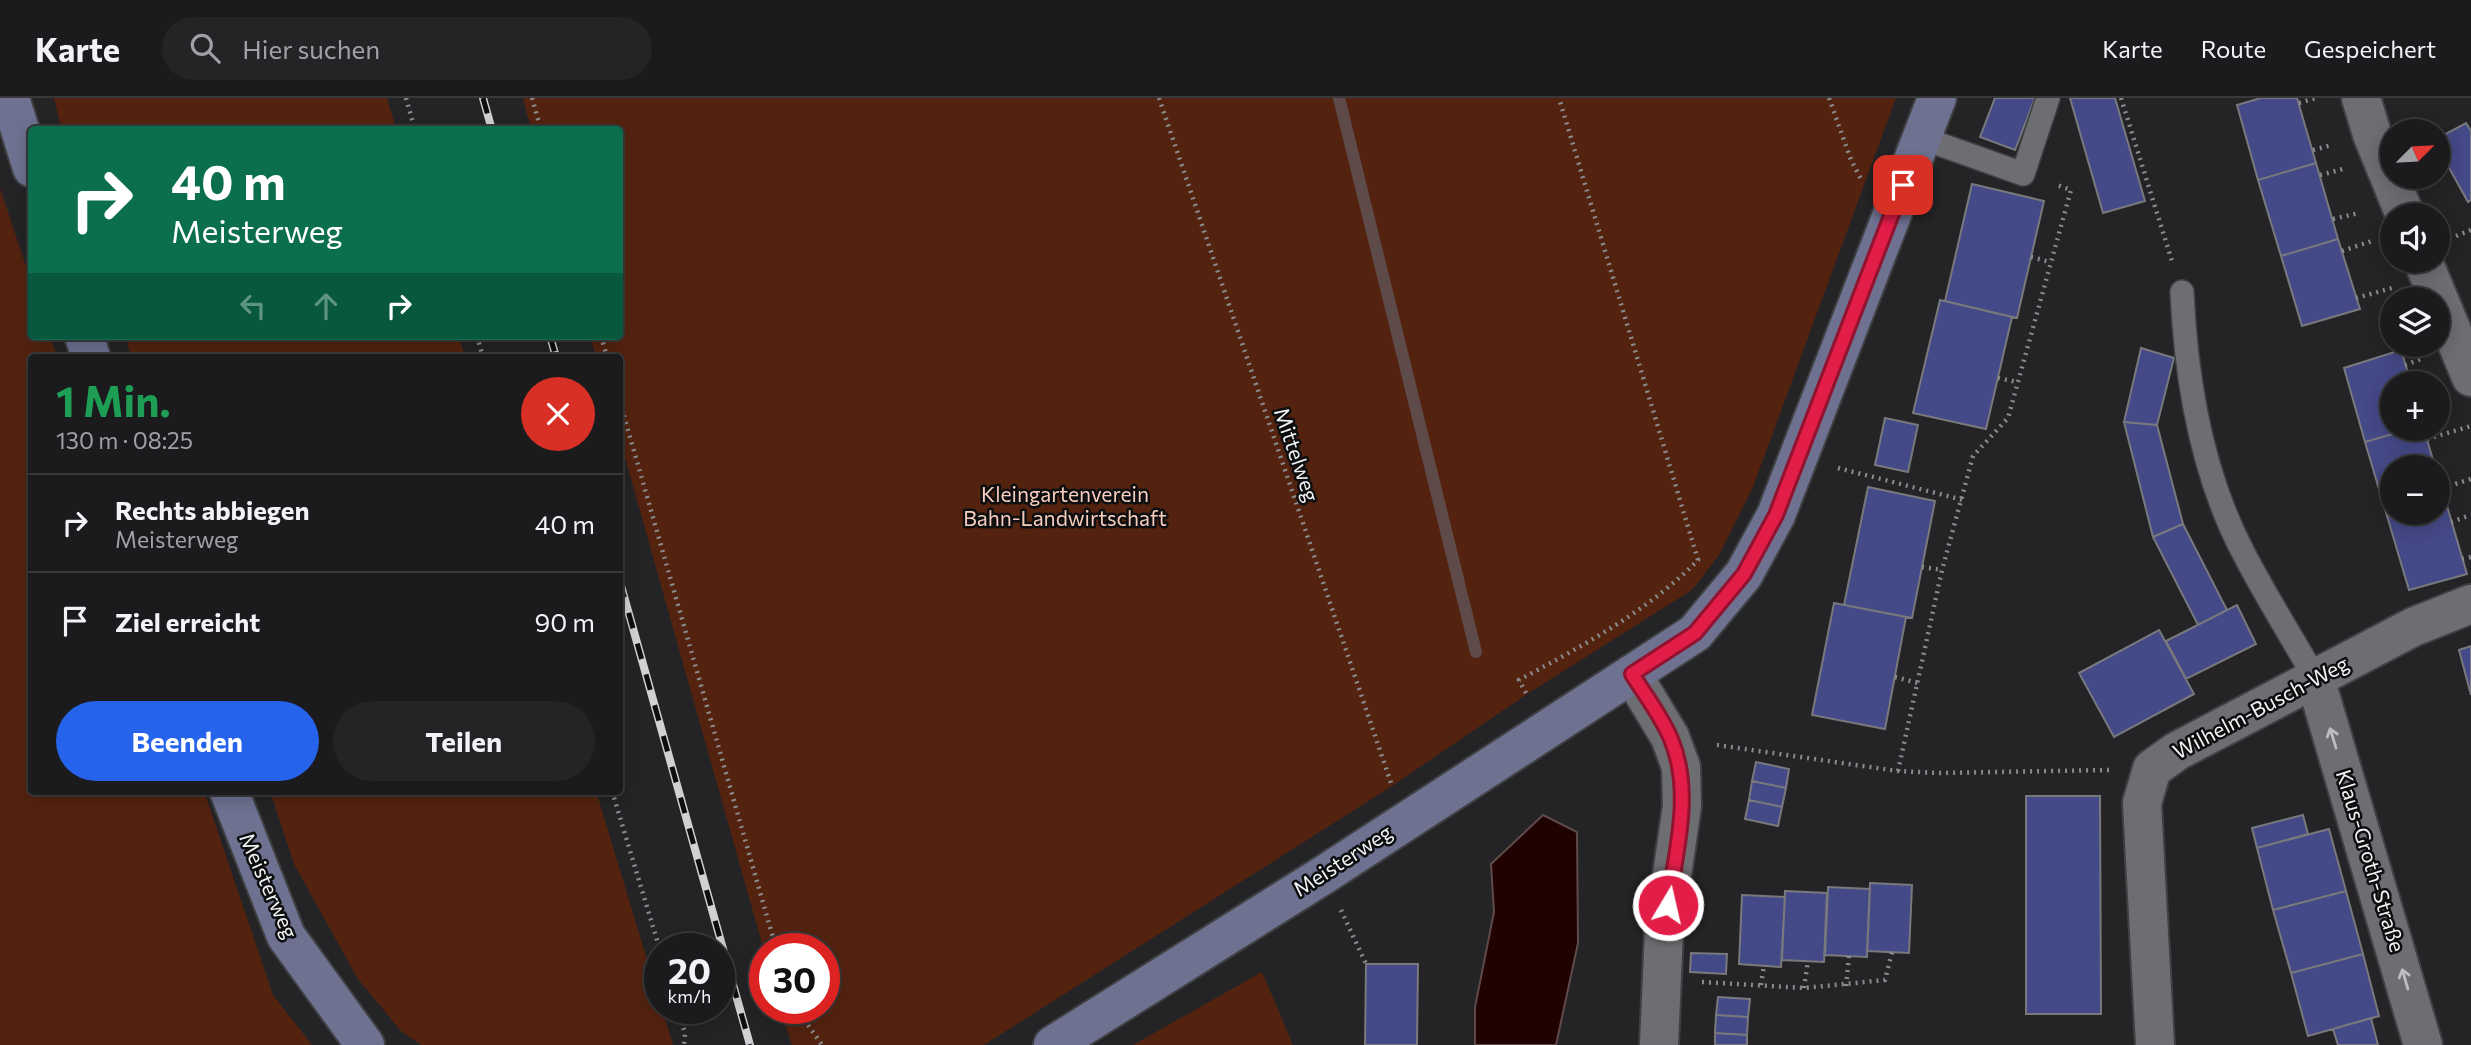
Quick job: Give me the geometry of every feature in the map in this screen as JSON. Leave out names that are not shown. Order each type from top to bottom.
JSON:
[{"type":"street","points":[[10,98],[28,155]]},
{"type":"street","name":"Meisterweg","points":[[1053,1045],[1322,876],[1695,633],[1744,574],[1776,515],[1937,98]]},
{"type":"street","points":[[2361,98],[2388,203]]},
{"type":"street","points":[[2428,273],[2471,377]]},
{"type":"street","name":"Wilhelm-Busch-Weg","points":[[2155,1045],[2142,803],[2152,769],[2177,751],[2413,626],[2471,604]]},
{"type":"street","points":[[1632,674],[1670,737],[1681,767],[1682,806],[1659,979],[1658,1045]]},
{"type":"street","name":"Klaus-Groth-Straße","points":[[2315,678],[2423,1045]]},
{"type":"street","name":"Meisterweg","points":[[231,795],[286,936],[365,1045]]},
{"type":"lane","points":[[1922,138],[2023,174],[2048,98]]},
{"type":"lane","points":[[2182,292],[2185,348],[2200,424],[2219,495],[2242,550],[2315,678]]},
{"type":"path","points":[[405,98],[414,126]]},
{"type":"path","points":[[533,98],[540,126]]},
{"type":"path","name":"Mittelweg","points":[[1158,98],[1404,822]]},
{"type":"path","points":[[1547,730],[1519,680],[1604,633],[1676,582],[1698,560],[1559,98]]},
{"type":"path","points":[[1829,98],[1851,160],[1863,182],[1896,203]]},
{"type":"path","points":[[2121,98],[2182,292]]},
{"type":"path","points":[[2299,103],[2316,98]]},
{"type":"path","points":[[1898,771],[1942,570],[1973,456],[2008,418],[2071,190],[2023,174]]},
{"type":"path","points":[[2342,251],[2380,233]]},
{"type":"path","points":[[2031,257],[2050,262]]},
{"type":"path","points":[[1998,378],[2017,382]]},
{"type":"path","points":[[623,412],[772,933]]},
{"type":"path","points":[[2450,432],[2471,426]]},
{"type":"path","points":[[1799,458],[1963,500]]},
{"type":"path","points":[[2450,486],[2471,479]]},
{"type":"path","points":[[2451,522],[2471,515]]},
{"type":"path","points":[[2462,559],[2471,557]]},
{"type":"path","points":[[1922,567],[1942,570]]},
{"type":"path","points":[[1895,677],[1918,683]]},
{"type":"path","points":[[1743,750],[1898,771],[1939,773],[2152,769]]},
{"type":"path","points":[[613,795],[655,933]]},
{"type":"path","points":[[1322,876],[1349,924],[1366,964]]},
{"type":"path","points":[[1659,979],[1804,988],[1846,986],[1885,980],[1892,952]]},
{"type":"path","points":[[1846,986],[1849,956]]},
{"type":"path","points":[[1804,988],[1808,961]]},
{"type":"path","points":[[1761,985],[1764,965]]},
{"type":"path","points":[[682,1024],[684,1045]]},
{"type":"path","points":[[807,1024],[822,1045]]},
{"type":"green space","points":[[54,98],[387,98],[395,126],[60,126]]},
{"type":"green space","name":"Kleingartenverein Bahn-Landwirtschaft","points":[[523,98],[1896,98],[1753,487],[1719,555],[1692,590],[1527,694],[1392,786],[984,1045],[792,1045],[785,1024],[840,1024],[840,933],[759,933],[623,451],[623,354],[595,354],[591,340],[623,340],[623,126],[530,126]]},
{"type":"green space","points":[[0,188],[28,272],[28,340],[51,340],[56,354],[28,354],[28,795],[205,795],[273,995],[312,1045],[0,1045]]},
{"type":"green space","points":[[126,340],[460,340],[464,354],[130,354]]},
{"type":"green space","points":[[271,795],[597,795],[644,949],[644,1024],[667,1024],[673,1045],[421,1045],[401,1031],[358,979],[294,864]]},
{"type":"green space","points":[[1262,972],[1293,1045],[1133,1045]]},
{"type":"shaded area","points":[[1543,815],[1577,832],[1578,943],[1556,1045],[1475,1045],[1475,1007],[1494,912],[1491,864]]},
{"type":"building","points":[[1995,98],[2035,98],[2015,150],[1980,137]]},
{"type":"building","points":[[2070,98],[2115,98],[2145,201],[2103,213]]},
{"type":"building","points":[[2261,98],[2297,98],[2316,163],[2258,180],[2237,105]]},
{"type":"building","points":[[2466,123],[2471,131],[2471,200],[2468,202],[2450,170],[2450,132]]},
{"type":"building","points":[[2316,163],[2338,239],[2281,256],[2258,180]]},
{"type":"building","points":[[1972,184],[2044,201],[2017,318],[1945,301]]},
{"type":"building","points":[[2338,239],[2360,309],[2302,326],[2281,256]]},
{"type":"building","points":[[1940,300],[2012,317],[1986,429],[1913,413]]},
{"type":"building","points":[[2141,348],[2174,358],[2157,425],[2124,422]]},
{"type":"building","points":[[2380,357],[2403,357],[2407,371],[2380,371],[2380,438],[2365,442],[2344,368]]},
{"type":"building","points":[[1885,418],[1918,425],[1908,472],[1875,465]]},
{"type":"building","points":[[2124,422],[2157,425],[2183,524],[2153,537]]},
{"type":"building","points":[[2380,438],[2380,441],[2427,441],[2432,455],[2380,455],[2380,492],[2365,442]]},
{"type":"building","points":[[1868,487],[1935,501],[1912,618],[1844,605]]},
{"type":"building","points":[[2450,516],[2467,574],[2409,590],[2390,525],[2450,525]]},
{"type":"building","points":[[2183,524],[2227,610],[2198,625],[2153,537]]},
{"type":"building","points":[[1834,603],[1906,617],[1885,729],[1812,715]]},
{"type":"building","points":[[2237,605],[2256,644],[2186,679],[2166,641]]},
{"type":"building","points":[[2159,630],[2194,694],[2114,737],[2079,673]]},
{"type":"building","points":[[2471,646],[2471,695],[2459,650]]},
{"type":"building","points":[[1756,762],[1789,769],[1786,788],[1752,781]]},
{"type":"building","points":[[1752,781],[1786,788],[1782,807],[1749,800]]},
{"type":"building","points":[[2026,796],[2100,796],[2101,1014],[2026,1014]]},
{"type":"building","points":[[1749,800],[1782,807],[1778,826],[1745,819]]},
{"type":"building","points":[[2303,815],[2308,834],[2257,848],[2252,828]]},
{"type":"building","points":[[2329,829],[2346,891],[2273,910],[2257,848]]},
{"type":"building","points":[[1870,883],[1912,885],[1909,953],[1867,951]]},
{"type":"building","points":[[1828,887],[1870,889],[1867,957],[1825,955]]},
{"type":"building","points":[[1785,891],[1827,893],[1824,962],[1782,960]]},
{"type":"building","points":[[2346,891],[2363,954],[2291,973],[2273,910]]},
{"type":"building","points":[[1742,895],[1785,897],[1781,967],[1739,964]]},
{"type":"building","points":[[1691,953],[1727,954],[1726,974],[1690,972]]},
{"type":"building","points":[[2363,954],[2379,1016],[2308,1036],[2291,973]]},
{"type":"building","points":[[1366,964],[1418,964],[1417,1045],[1365,1045]]},
{"type":"building","points":[[1718,997],[1750,999],[1748,1017],[1716,1015]]},
{"type":"building","points":[[1716,1015],[1748,1017],[1747,1035],[1715,1033]]},
{"type":"building","points":[[2371,1018],[2378,1045],[2338,1045],[2333,1029]]},
{"type":"building","points":[[1715,1033],[1747,1035],[1747,1045],[1715,1045]]},
{"type":"waterway","points":[[1339,98],[1476,652]]},
{"type":"railway","points":[[483,98],[491,126]]},
{"type":"railway","points":[[551,340],[555,354]]},
{"type":"railway","points":[[623,593],[750,1045]]},
{"type":"route","points":[[1668,905],[1682,806],[1681,767],[1670,737],[1632,674],[1695,633],[1744,574],[1776,515],[1903,185]]}]
